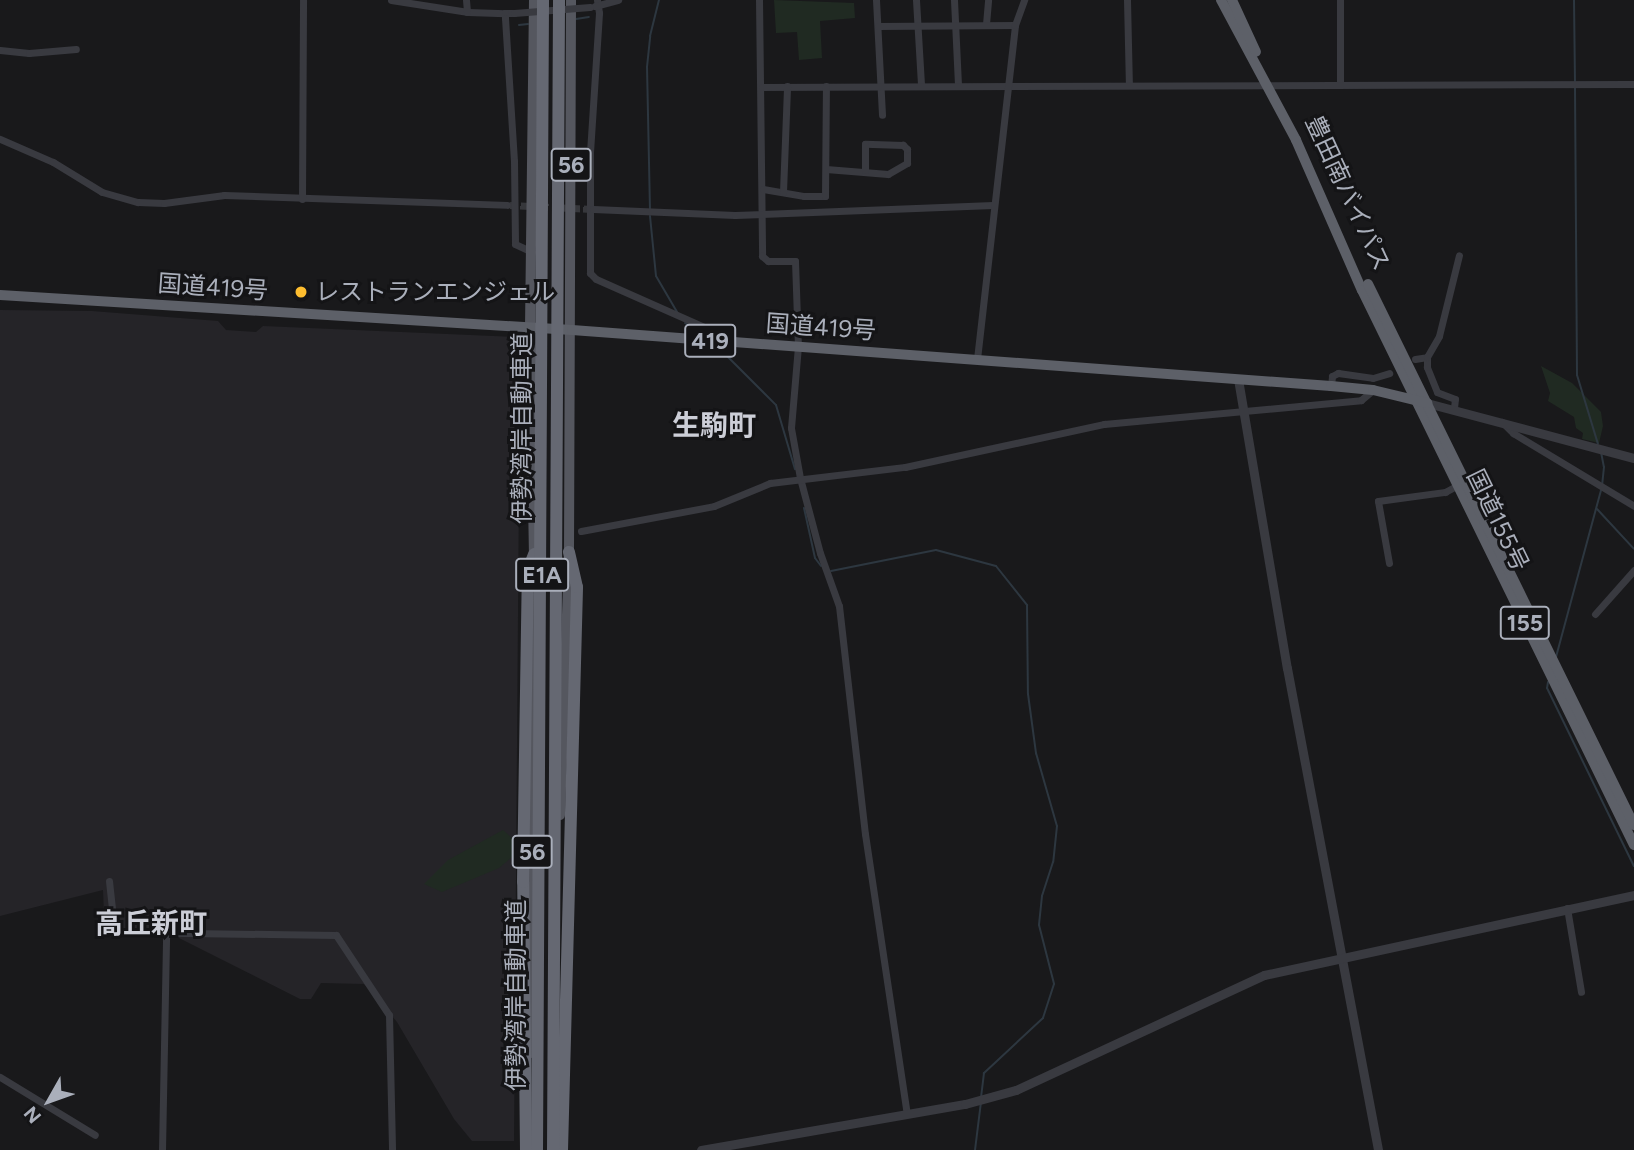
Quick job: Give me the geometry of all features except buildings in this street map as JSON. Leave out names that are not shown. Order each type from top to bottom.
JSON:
[{"type":"highway","name":"伊勢湾岸自動車道","points":[[537,1150],[543,0]]},
{"type":"highway","name":"伊勢湾岸自動車道","points":[[550,1150],[559,0]]},
{"type":"highway","name":"豊田南バイパス","points":[[1221,0],[1270,86]]},
{"type":"highway","name":"豊田南バイパス","points":[[1231,0],[1423,402]]},
{"type":"highway","name":"国道419号","points":[[0,295],[572,330],[977,359],[1373,390],[1423,402]]},
{"type":"highway","name":"国道155号","points":[[1423,402],[1458,485],[1634,845]]},
{"type":"highway","name":"国道155号","points":[[1423,402],[1634,825]]},
{"type":"highway","points":[[562,1150],[577,587],[569,552]]},
{"type":"highway","points":[[528,1150],[523,882],[528,570],[534,554]]},
{"type":"main road","name":"56","points":[[528,1150],[534,554],[530,328],[534,0]]},
{"type":"main road","name":"56","points":[[550,1150],[569,552],[572,330],[571,0]]},
{"type":"street","points":[[302,199],[303,0]]},
{"type":"street","points":[[391,0],[467,12],[505,13],[618,0]]},
{"type":"street","points":[[466,0],[467,12]]},
{"type":"street","points":[[759,0],[762,259],[795,261],[798,346],[791,428],[800,478],[820,553],[839,606],[865,834],[907,1114]]},
{"type":"street","points":[[876,0],[883,115]]},
{"type":"street","points":[[916,0],[921,85]]},
{"type":"street","points":[[954,0],[958,84]]},
{"type":"street","points":[[986,24],[988,0]]},
{"type":"street","points":[[977,359],[1015,25],[1024,0]]},
{"type":"street","points":[[1127,0],[1129,85]]},
{"type":"street","points":[[1340,0],[1340,85]]},
{"type":"street","points":[[595,4],[590,152],[590,273],[596,279],[720,334],[724,342]]},
{"type":"street","points":[[505,13],[514,161],[515,244],[532,252]]},
{"type":"street","points":[[878,26],[1015,25]]},
{"type":"street","points":[[0,50],[29,53],[76,49]]},
{"type":"street","points":[[762,87],[958,84],[1634,84]]},
{"type":"street","points":[[783,192],[787,86]]},
{"type":"street","points":[[763,189],[825,196],[826,86]]},
{"type":"street","points":[[0,139],[53,162],[102,192],[138,202],[164,203],[224,195],[507,205]]},
{"type":"street","points":[[826,169],[865,170],[888,174],[907,163],[907,149],[903,145],[865,144],[865,170]]},
{"type":"street","points":[[570,154],[590,152]]},
{"type":"street","points":[[514,161],[532,161]]},
{"type":"street","points":[[593,209],[716,214],[993,205]]},
{"type":"street","points":[[1454,408],[1455,399],[1442,395],[1434,388],[1428,375],[1427,357],[1439,336],[1459,255]]},
{"type":"street","points":[[1415,359],[1427,357]]},
{"type":"street","points":[[1331,386],[1332,376],[1338,373],[1373,378],[1389,373]]},
{"type":"street","points":[[1238,379],[1287,668],[1378,1150]]},
{"type":"street","points":[[581,531],[713,506],[770,483],[905,467],[1104,424],[1361,400],[1373,390]]},
{"type":"street","points":[[1423,402],[1501,420],[1634,458]]},
{"type":"street","points":[[1501,420],[1513,433],[1634,506]]},
{"type":"street","points":[[1389,563],[1378,501],[1445,492],[1458,485]]},
{"type":"street","points":[[1595,614],[1634,570]]},
{"type":"street","points":[[109,881],[117,931],[166,935],[336,935],[390,1016],[392,1150]]},
{"type":"street","points":[[701,1150],[730,1148],[907,1114],[1018,1089],[1244,983],[1292,967],[1634,895]]},
{"type":"street","points":[[1567,908],[1581,992]]},
{"type":"street","points":[[162,1150],[166,935]]},
{"type":"street","points":[[0,1077],[95,1135]]},
{"type":"shaded area","points":[[774,0],[854,3],[855,18],[820,21],[822,58],[799,60],[797,32],[776,33]]},
{"type":"shaded area","points":[[0,310],[92,311],[218,321],[226,330],[256,332],[263,326],[513,337],[520,351],[514,1141],[472,1141],[454,1119],[397,1022],[364,984],[321,983],[311,999],[300,999],[169,933],[113,930],[112,914],[104,914],[103,890],[0,916]]},
{"type":"shaded area","points":[[1541,366],[1572,383],[1601,412],[1603,426],[1599,443],[1582,439],[1583,433],[1576,428],[1574,417],[1548,401],[1550,393]]},
{"type":"shaded area","points":[[503,830],[523,848],[499,868],[442,892],[424,884],[448,860]]},
{"type":"waterway","points":[[650,210],[647,67],[650,36],[659,0]]},
{"type":"waterway","points":[[1574,0],[1575,83]]},
{"type":"waterway","points":[[576,19],[589,17]]},
{"type":"waterway","points":[[519,25],[528,24]]},
{"type":"waterway","points":[[1575,88],[1577,375],[1598,444]]},
{"type":"waterway","points":[[650,216],[656,276],[677,312]]},
{"type":"waterway","points":[[685,323],[700,334]]},
{"type":"waterway","points":[[716,345],[776,405],[795,469]]},
{"type":"waterway","points":[[1601,452],[1604,467],[1602,485]]},
{"type":"waterway","points":[[1556,657],[1601,490]]},
{"type":"waterway","points":[[804,508],[815,558],[821,566]]},
{"type":"waterway","points":[[1597,509],[1634,549]]},
{"type":"waterway","points":[[831,571],[936,550],[996,566],[1027,605],[1028,694],[1036,753],[1057,826],[1053,862],[1042,896],[1039,925],[1054,984],[1043,1018],[984,1073],[981,1097]]},
{"type":"waterway","points":[[1548,682],[1547,688],[1634,866]]},
{"type":"waterway","points":[[975,1150],[981,1102]]},
{"type":"tunnel","points":[[510,205],[593,209]]},
{"type":"place","name":"レストランエンジェル","points":[[301,292]]},
{"type":"district","name":"生駒町","points":[[714,425]]},
{"type":"district","name":"高丘新町","points":[[151,923]]}]
